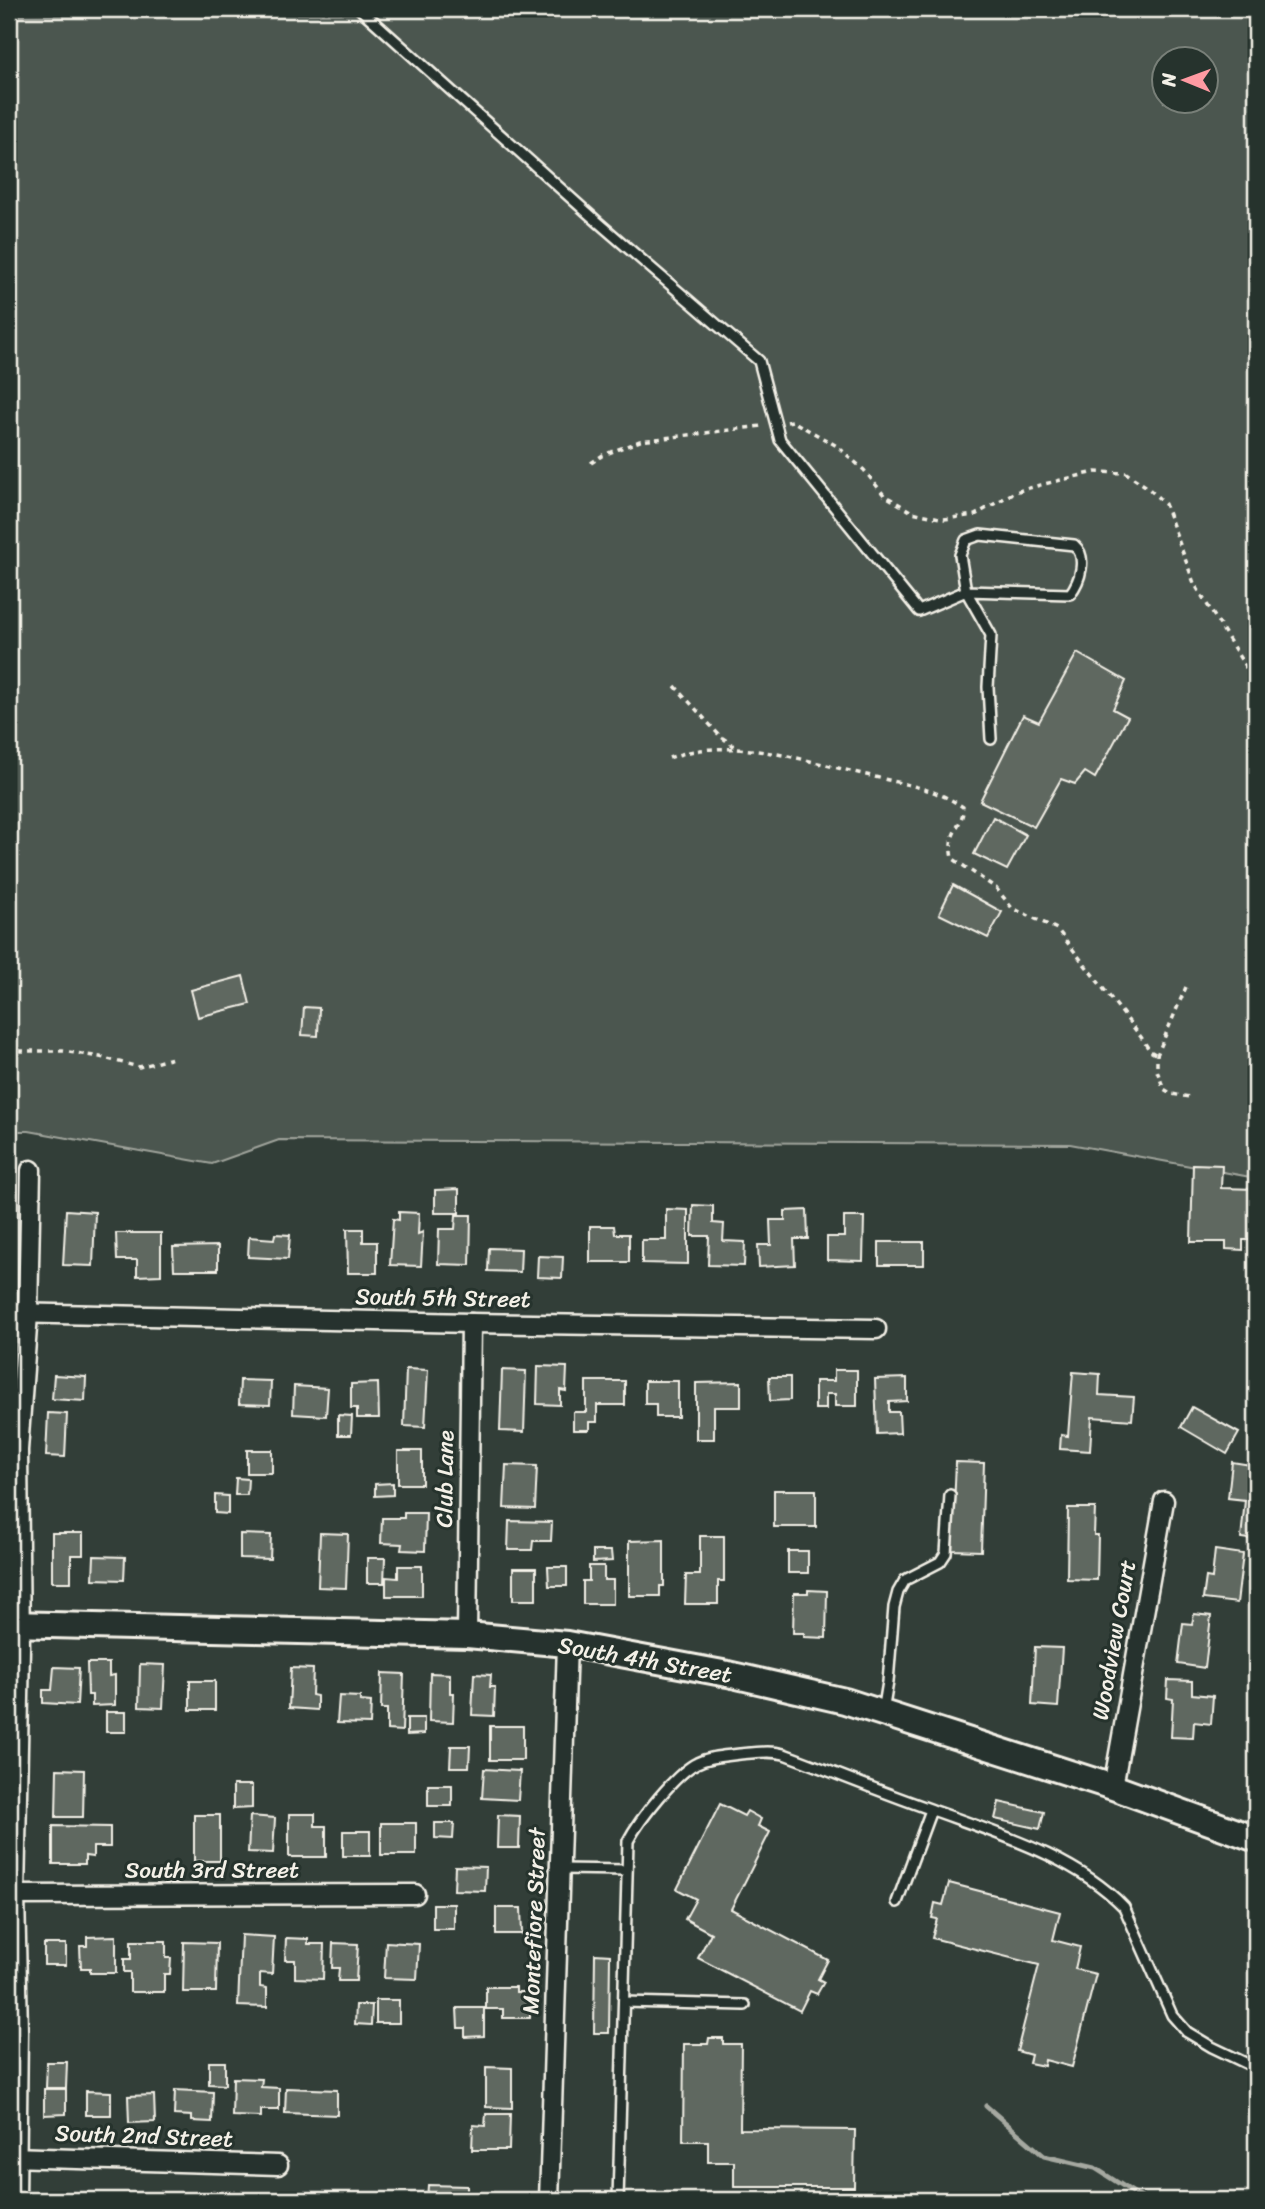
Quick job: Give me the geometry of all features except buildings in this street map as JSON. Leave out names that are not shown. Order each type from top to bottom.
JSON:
[{"type":"main road","name":"South 4th Street","points":[[14,1624],[467,1635],[566,1644],[728,1674],[845,1701],[1113,1787],[1256,1839]]},
{"type":"street","points":[[16,2200],[13,2157],[12,1895],[14,1450],[28,1314],[31,1170]]},
{"type":"street","name":"South 5th Street","points":[[9,1313],[876,1329]]},
{"type":"street","name":"Club Lane","points":[[467,1635],[471,1323]]},
{"type":"street","name":"Woodview Court","points":[[1113,1787],[1164,1501]]},
{"type":"street","name":"Montefiore Street","points":[[549,2200],[566,1644]]},
{"type":"street","name":"South 3rd Street","points":[[12,1895],[415,1894]]},
{"type":"street","name":"South 2nd Street","points":[[13,2157],[278,2165]]},
{"type":"lane","points":[[360,9],[598,223],[758,361],[780,440],[919,611],[966,591],[1070,594],[1079,583],[1079,549],[1074,545],[973,536],[966,540],[960,555],[966,591],[991,635],[988,687],[991,739]]},
{"type":"lane","points":[[883,1714],[894,1607],[898,1592],[905,1580],[940,1562],[946,1553],[950,1495]]},
{"type":"lane","points":[[618,2200],[628,1841],[640,1819],[682,1775],[695,1763],[709,1758],[772,1751],[999,1833],[1065,1864],[1114,1896],[1124,1908],[1172,2015],[1187,2032],[1256,2068]]},
{"type":"lane","points":[[897,1902],[931,1810]]},
{"type":"lane","points":[[561,1869],[627,1870]]},
{"type":"lane","points":[[624,2002],[745,2005]]},
{"type":"path","points":[[591,463],[603,455],[640,441],[792,421],[837,446],[864,470],[884,495],[912,512],[944,519],[975,515],[1015,492],[1040,485],[1095,472],[1126,473],[1147,487],[1165,505],[1194,583],[1256,684]]},
{"type":"path","points":[[675,686],[720,736],[740,750]]},
{"type":"path","points":[[669,758],[684,752],[706,749],[740,750],[821,763],[933,791],[963,807],[964,813],[951,841],[952,858],[996,888],[1013,908],[1057,929],[1142,1037],[1150,1051],[1157,1055]]},
{"type":"path","points":[[1186,986],[1157,1055],[1157,1070],[1164,1089],[1172,1094],[1189,1097]]},
{"type":"path","points":[[9,1051],[63,1051],[139,1067],[173,1058]]},
{"type":"shaded area","points":[[1256,9],[1256,1178],[1070,1144],[279,1140],[212,1164],[29,1131],[9,1131],[9,16]]},
{"type":"waterway","points":[[986,2106],[1044,2156],[1095,2168],[1145,2200]]}]
